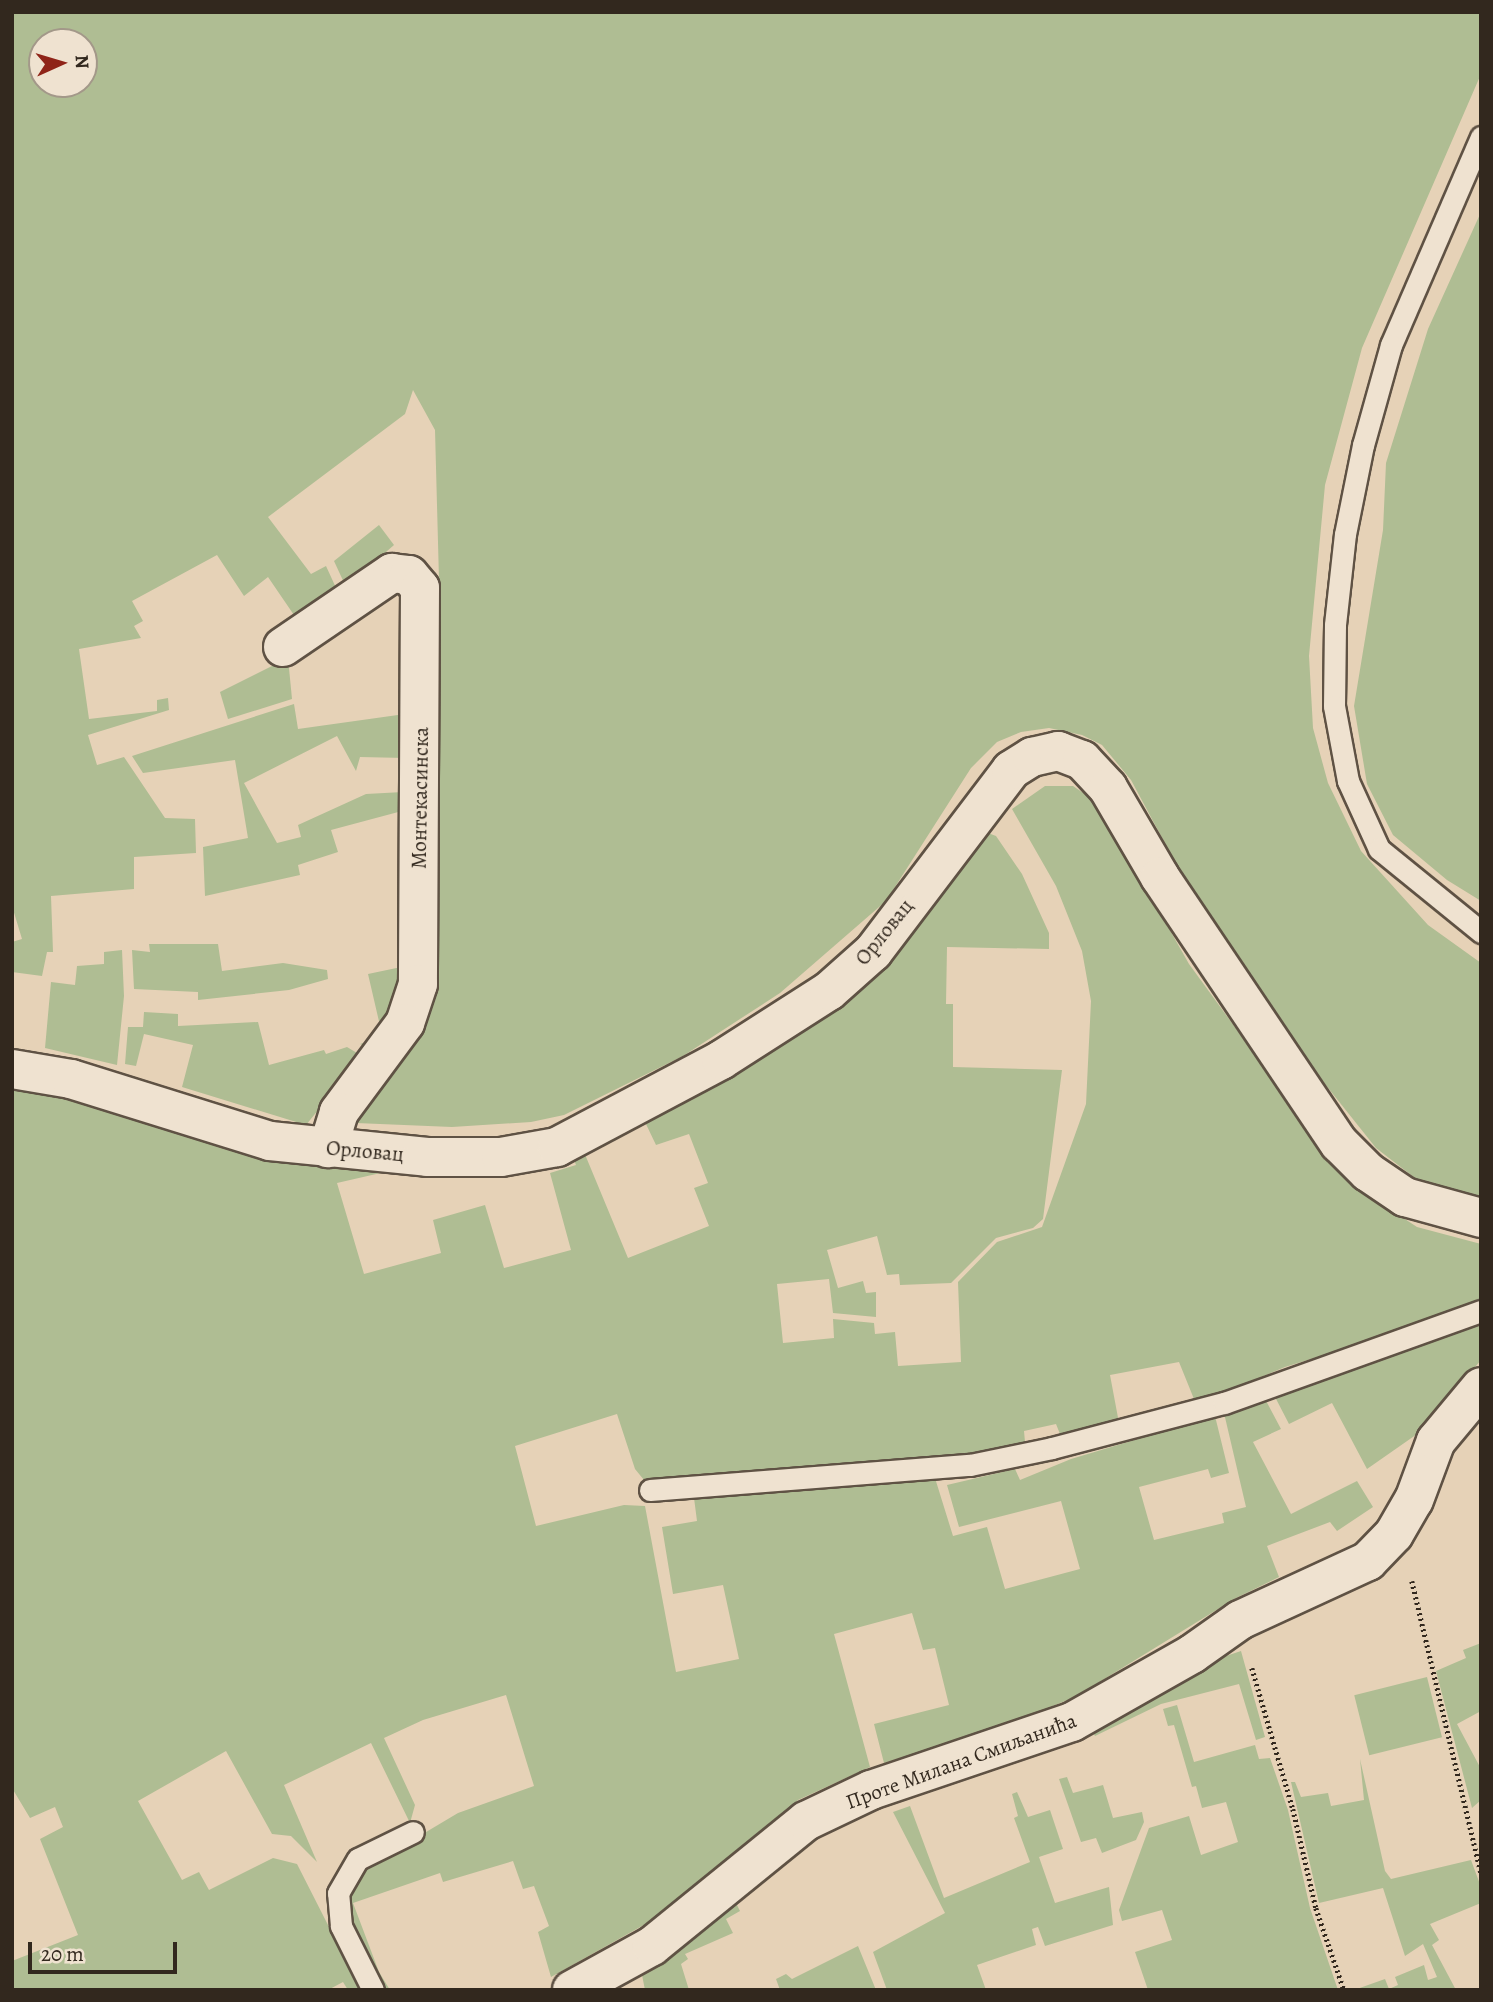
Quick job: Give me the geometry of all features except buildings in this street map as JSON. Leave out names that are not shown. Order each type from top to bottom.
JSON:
[{"type":"street","name":"Монтекасинска","points":[[283,647],[392,573],[409,575],[420,588],[418,984],[405,1023],[339,1112],[328,1148]]},
{"type":"street","name":"Орловац","points":[[12,1069],[71,1079],[270,1140],[427,1157],[501,1157],[557,1147],[611,1121],[829,991],[873,952],[1011,770],[1032,757],[1058,751],[1082,760],[1108,788],[1160,877],[1339,1143],[1368,1172],[1405,1197],[1481,1218]]},
{"type":"street","name":"Проте Милана Смиљанића","points":[[572,1990],[652,1946],[806,1821],[871,1790],[1072,1722],[1192,1654],[1240,1620],[1368,1561],[1394,1534],[1414,1500],[1436,1441],[1481,1387]]},
{"type":"lane","points":[[1481,137],[1391,345],[1363,445],[1338,599],[1334,706],[1348,780],[1378,849],[1481,932]]},
{"type":"lane","points":[[650,1490],[970,1465],[1052,1448],[1224,1403],[1481,1311]]},
{"type":"lane","points":[[373,1990],[341,1926],[338,1893],[358,1859],[413,1832]]},
{"type":"path","points":[[1394,1534],[1407,1558],[1481,1873]]},
{"type":"path","points":[[1240,1620],[1316,1908],[1344,1990]]},
{"type":"green space","points":[[12,12],[1481,12],[1481,74],[1362,348],[1325,485],[1309,656],[1313,728],[1328,783],[1361,851],[1428,925],[1481,963],[1481,1199],[1424,1185],[1376,1148],[1293,1044],[1197,903],[1131,780],[1102,745],[1082,735],[1049,728],[1021,732],[997,742],[971,768],[886,901],[780,993],[683,1056],[564,1115],[531,1122],[452,1127],[356,1123],[362,1107],[398,1061],[434,812],[441,655],[435,430],[413,390],[405,414],[268,517],[311,574],[326,566],[337,590],[296,618],[268,577],[244,596],[217,555],[132,601],[143,621],[134,626],[141,638],[79,649],[89,719],[157,711],[157,700],[168,698],[169,710],[88,735],[97,765],[124,757],[165,818],[195,819],[196,853],[134,857],[134,889],[51,896],[53,952],[47,952],[42,976],[12,972],[12,942],[22,939],[12,906]]},
{"type":"green space","points":[[1481,212],[1481,901],[1447,880],[1393,835],[1367,784],[1354,706],[1383,530],[1386,463],[1428,329]]},
{"type":"green space","points":[[379,525],[394,545],[346,587],[334,561]]},
{"type":"green space","points":[[288,658],[292,699],[228,719],[220,692]]},
{"type":"green space","points":[[294,704],[298,729],[405,714],[405,758],[360,757],[356,771],[337,736],[244,783],[277,843],[301,837],[298,825],[366,794],[403,792],[402,811],[331,830],[338,852],[298,865],[300,875],[205,896],[203,847],[248,838],[235,760],[143,773],[132,756]]},
{"type":"green space","points":[[1045,786],[1073,786],[1098,803],[1189,964],[1347,1181],[1417,1227],[1481,1244],[1481,1299],[1379,1338],[1285,1367],[1196,1404],[1179,1362],[1110,1375],[1119,1423],[1060,1434],[1056,1424],[1024,1431],[1025,1442],[959,1458],[644,1480],[635,1469],[617,1414],[515,1446],[536,1526],[624,1505],[645,1506],[676,1672],[739,1659],[723,1585],[673,1594],[662,1527],[697,1521],[694,1498],[935,1478],[953,1536],[987,1527],[1005,1589],[1080,1569],[1061,1501],[959,1527],[947,1485],[1015,1469],[1020,1480],[1071,1459],[1215,1416],[1229,1473],[1211,1478],[1208,1469],[1139,1487],[1154,1540],[1224,1523],[1222,1513],[1246,1507],[1224,1413],[1264,1397],[1281,1429],[1253,1442],[1291,1514],[1357,1481],[1373,1507],[1337,1531],[1330,1522],[1267,1546],[1279,1577],[1236,1598],[1075,1697],[1013,1722],[884,1763],[874,1724],[949,1705],[935,1648],[923,1650],[912,1613],[834,1634],[870,1767],[798,1800],[658,1917],[551,1977],[538,1932],[549,1926],[534,1886],[523,1889],[513,1861],[443,1882],[440,1873],[353,1903],[379,1972],[390,1990],[385,1990],[360,1946],[346,1898],[359,1872],[369,1866],[458,1813],[534,1786],[506,1695],[423,1720],[384,1738],[415,1805],[410,1823],[371,1743],[284,1785],[317,1862],[291,1836],[272,1834],[226,1751],[138,1801],[182,1880],[199,1872],[209,1890],[273,1858],[297,1864],[361,1990],[348,1990],[343,1982],[328,1990],[12,1990],[12,1961],[78,1935],[40,1839],[63,1827],[55,1807],[30,1818],[12,1788],[12,1079],[398,1169],[337,1183],[364,1274],[441,1253],[433,1220],[485,1205],[504,1268],[571,1250],[550,1173],[576,1165],[573,1157],[584,1152],[628,1258],[709,1226],[694,1188],[708,1183],[689,1134],[656,1145],[645,1122],[801,1033],[872,979],[981,835],[988,833],[996,836],[1022,874],[1049,933],[1049,949],[947,947],[946,1004],[953,1004],[953,1067],[1062,1070],[1043,1219],[1033,1228],[996,1238],[951,1283],[900,1285],[899,1274],[887,1275],[877,1236],[827,1250],[838,1288],[863,1281],[866,1293],[876,1292],[876,1317],[833,1313],[829,1279],[777,1284],[783,1343],[834,1338],[833,1319],[874,1323],[875,1334],[895,1332],[898,1366],[961,1362],[958,1282],[997,1242],[1042,1227],[1086,1104],[1091,1001],[1082,951],[1056,886],[1012,809]]},
{"type":"green space","points":[[149,944],[218,944],[222,971],[283,963],[327,970],[328,979],[289,990],[198,1000],[198,992],[134,989],[132,950],[150,952]]},
{"type":"green space","points":[[122,950],[124,996],[117,1065],[45,1048],[51,982],[75,985],[77,966],[104,964],[104,952]]},
{"type":"green space","points":[[406,966],[404,986],[374,1050],[360,1044],[373,1040],[372,1033],[381,1030],[368,974]]},
{"type":"green space","points":[[144,1012],[178,1014],[178,1026],[258,1022],[269,1065],[324,1050],[326,1054],[347,1047],[362,1056],[306,1125],[182,1087],[193,1045],[144,1034],[136,1066],[125,1064],[128,1027],[143,1027]]},
{"type":"green space","points":[[1481,1322],[1481,1360],[1420,1432],[1367,1469],[1332,1403],[1289,1424],[1274,1395]]},
{"type":"green space","points":[[1481,1643],[1481,1711],[1457,1724],[1481,1769],[1481,1800],[1472,1808],[1436,1671],[1466,1658],[1463,1650]]},
{"type":"green space","points":[[1241,1651],[1265,1737],[1256,1740],[1239,1684],[1161,1704],[1095,1736],[1092,1731],[1214,1660]]},
{"type":"green space","points":[[1427,1677],[1442,1737],[1369,1755],[1354,1695]]},
{"type":"green space","points":[[1177,1705],[1194,1762],[1255,1745],[1259,1759],[1270,1758],[1288,1810],[1310,1908],[1338,1990],[1148,1990],[1135,1952],[1172,1940],[1162,1910],[1122,1921],[1119,1910],[1149,1828],[1189,1816],[1201,1855],[1238,1842],[1226,1802],[1202,1808],[1196,1786],[1192,1787],[1174,1725],[1168,1726],[1163,1709]]},
{"type":"green space","points":[[1360,1759],[1385,1871],[1391,1879],[1471,1860],[1481,1887],[1481,1903],[1430,1924],[1439,1940],[1432,1945],[1456,1990],[1354,1990],[1385,1979],[1389,1989],[1398,1985],[1395,1977],[1424,1965],[1428,1980],[1437,1977],[1423,1944],[1405,1956],[1383,1888],[1319,1903],[1291,1782],[1295,1782],[1301,1797],[1328,1793],[1331,1806],[1364,1800]]},
{"type":"green space","points":[[1067,1777],[1073,1793],[1103,1785],[1113,1818],[1142,1812],[1144,1822],[1136,1840],[1102,1853],[1096,1838],[1081,1842],[1059,1779]]},
{"type":"green space","points":[[1017,1792],[1028,1817],[1050,1810],[1063,1849],[1039,1857],[1055,1903],[1109,1887],[1113,1925],[1045,1946],[1038,1927],[1032,1929],[1036,1945],[977,1965],[986,1990],[887,1990],[873,1952],[945,1913],[893,1812],[910,1806],[944,1898],[1030,1862],[1014,1818],[1018,1816],[1012,1794]]},
{"type":"green space","points":[[734,1899],[740,1911],[726,1919],[733,1933],[685,1954],[688,1959],[681,1964],[689,1990],[645,1990],[642,1975]]},
{"type":"green space","points":[[858,1946],[876,1990],[780,1990],[776,1979],[786,1974],[792,1979]]}]
